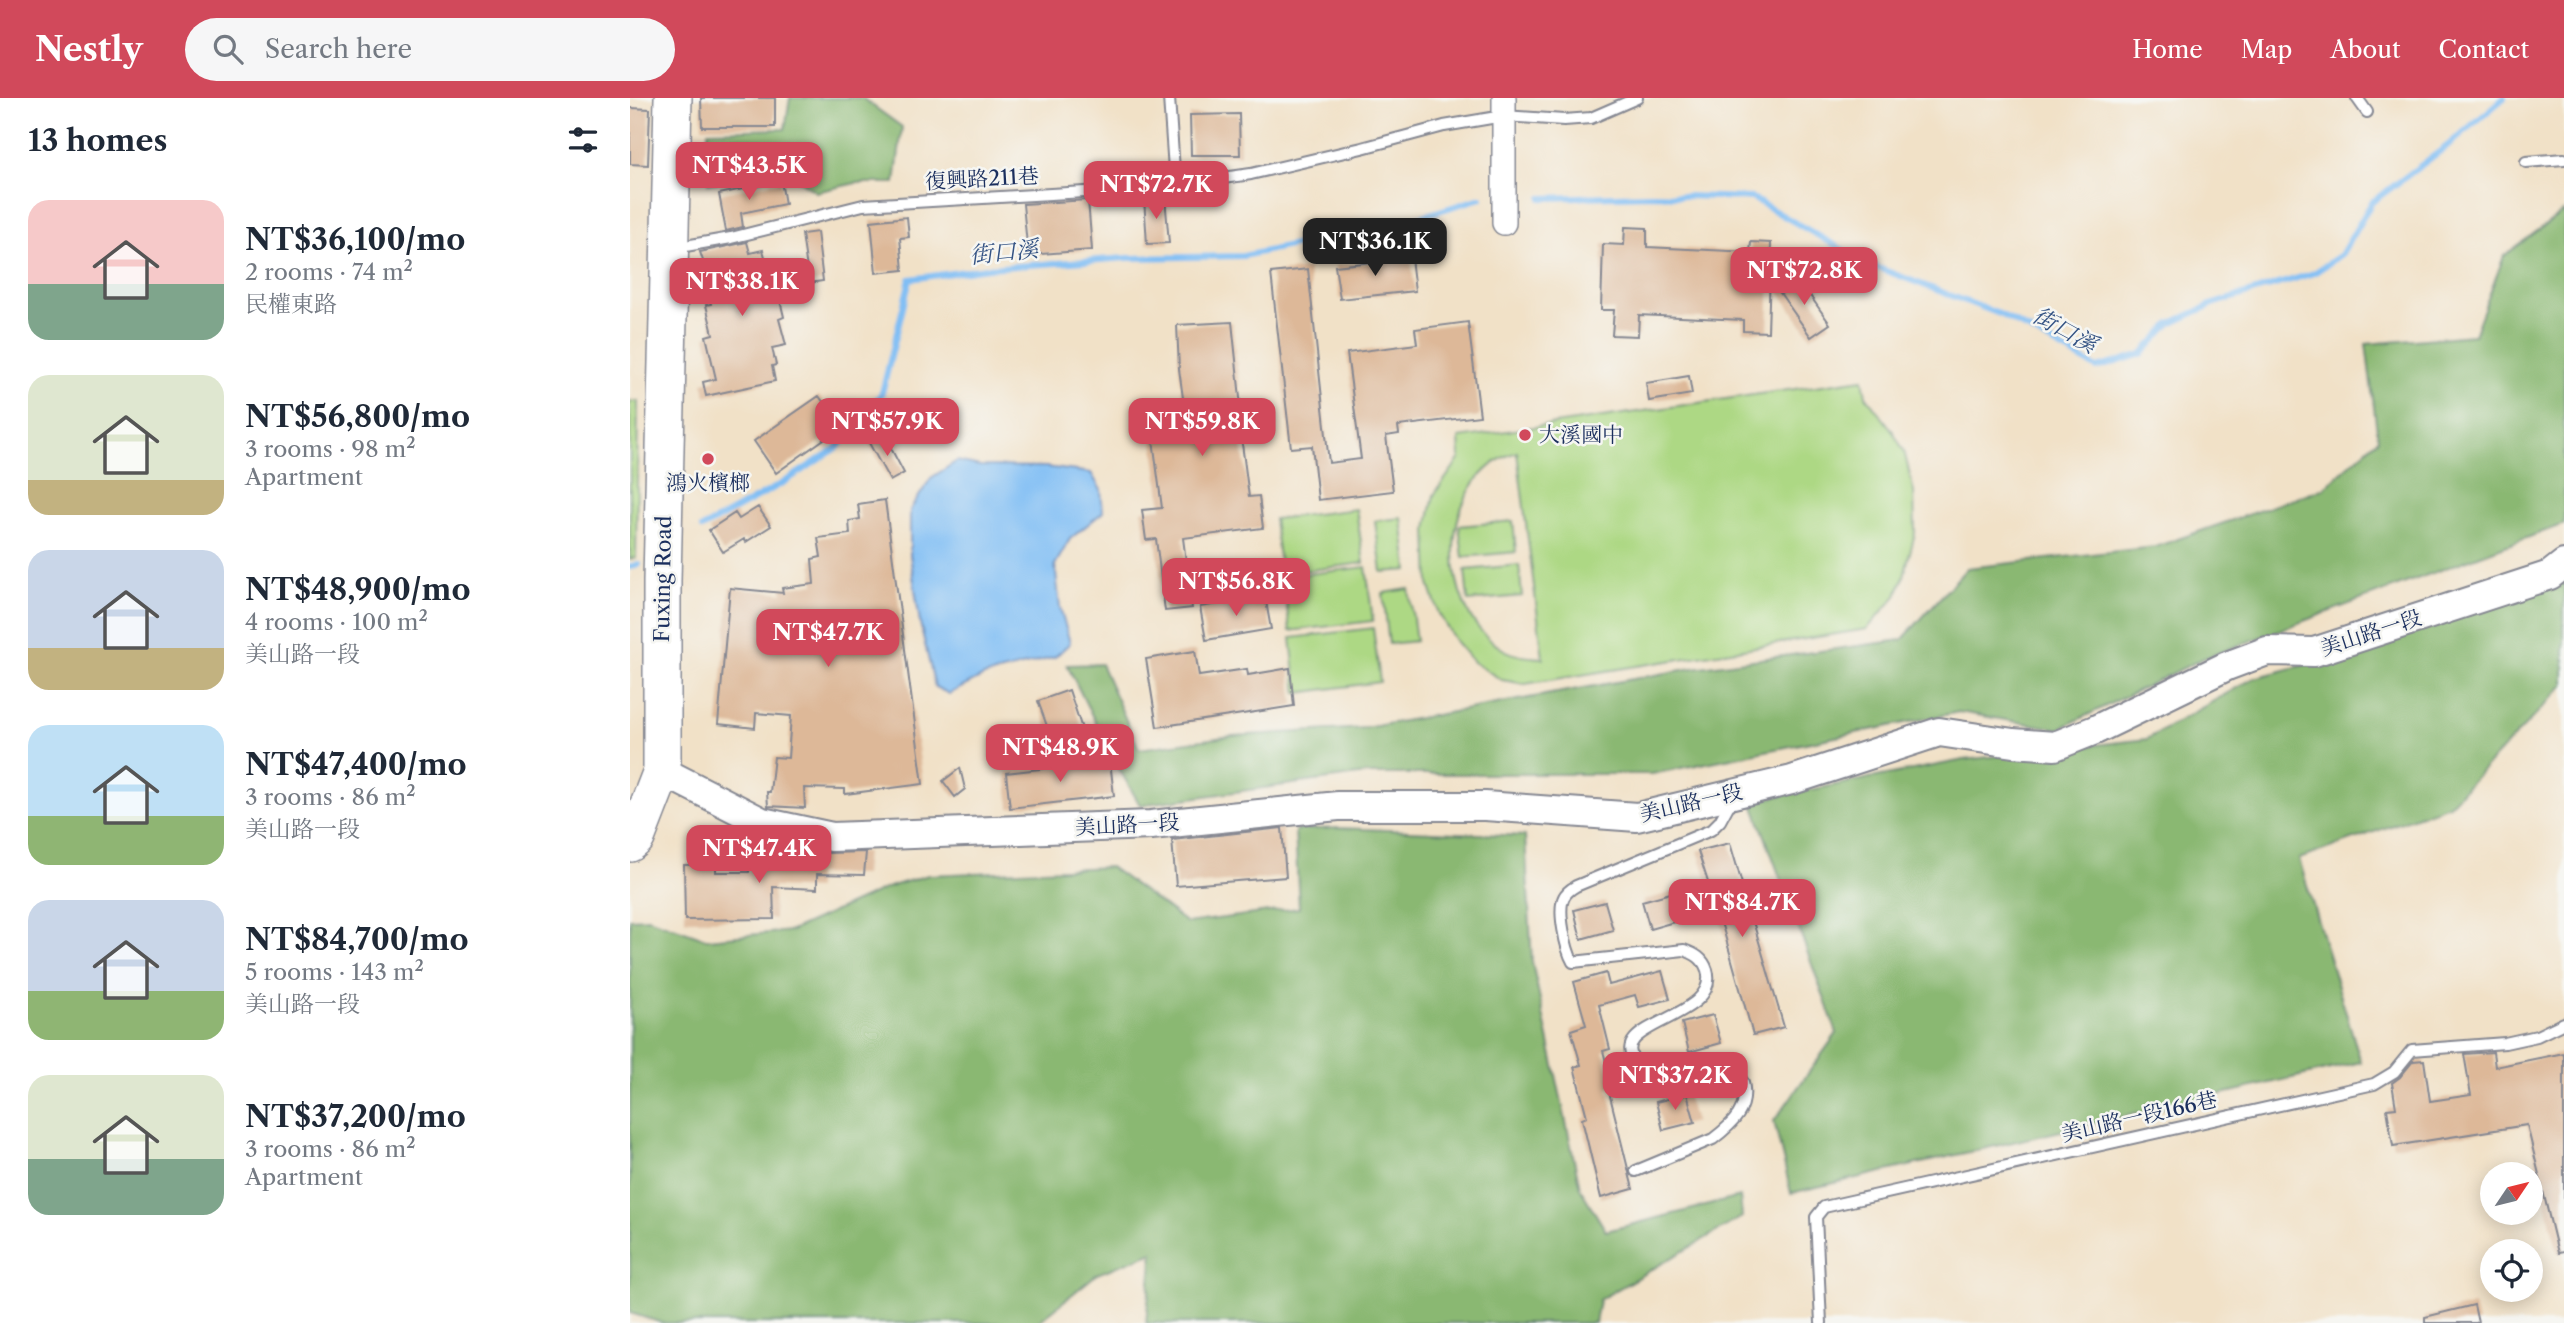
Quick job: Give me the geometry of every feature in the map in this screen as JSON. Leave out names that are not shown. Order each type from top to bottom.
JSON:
[{"type":"main road","name":"Fuxing Road","points":[[630,843],[636,838],[662,771],[662,568],[673,98]]},
{"type":"street","points":[[1504,107],[1504,223]]},
{"type":"street","name":"美山路一段","points":[[662,771],[762,822],[832,837],[1151,825],[1338,806],[1485,806],[1637,817],[1792,780],[1939,732],[2055,746],[2095,730],[2227,666],[2267,651],[2314,652],[2550,575],[2564,564]]},
{"type":"lane","points":[[1168,98],[1175,184]]},
{"type":"lane","name":"復興路211巷","points":[[669,249],[731,238],[863,205],[1153,188],[1251,174],[1362,148],[1504,107],[1564,120],[1591,118],[1637,98]]},
{"type":"lane","points":[[2357,98],[2367,113]]},
{"type":"lane","points":[[2526,162],[2564,159]]},
{"type":"lane","points":[[1636,1171],[1713,1139],[1722,1132],[1742,1110],[1745,1100],[1743,1082],[1726,1067],[1657,1076],[1636,1063],[1631,1052],[1634,1039],[1641,1030],[1680,1014],[1692,1005],[1705,989],[1709,977],[1706,965],[1697,954],[1684,950],[1573,962],[1569,955],[1561,912],[1562,899],[1576,886],[1711,830],[1720,821],[1735,793]]},
{"type":"lane","name":"美山路一段166巷","points":[[1821,1323],[1816,1217],[1824,1207],[2374,1084],[2394,1072],[2412,1050],[2505,1043],[2537,1036],[2564,1023]]},
{"type":"green space","points":[[790,98],[862,98],[902,127],[895,183],[856,183],[816,192],[782,169],[708,184],[708,131],[785,129]]},
{"type":"green space","points":[[2564,211],[2564,524],[2202,659],[2059,729],[1959,712],[1652,774],[1366,774],[1140,805],[1114,760],[1067,665],[1101,664],[1139,749],[1232,736],[1365,728],[1693,668],[1902,640],[1967,568],[2155,547],[2324,488],[2378,439],[2366,344],[2474,335],[2504,256]]},
{"type":"green space","points":[[1863,379],[1866,396],[1904,451],[1914,492],[1915,533],[1903,580],[1896,596],[1867,629],[1525,684],[1502,680],[1473,662],[1456,642],[1439,614],[1429,584],[1427,529],[1434,495],[1460,458],[1459,438]],"holes":[[[1517,452],[1543,658],[1521,656],[1506,651],[1479,629],[1464,603],[1456,574],[1454,544],[1460,514],[1472,487],[1491,466]]]},
{"type":"green space","points":[[638,401],[636,558],[630,559],[630,402]]},
{"type":"green space","points":[[1356,509],[1364,563],[1281,574],[1274,519]]},
{"type":"green space","points":[[1402,518],[1408,570],[1382,572],[1375,521]]},
{"type":"green space","points":[[1513,521],[1516,552],[1463,557],[1459,526]]},
{"type":"green space","points":[[1519,565],[1522,596],[1468,601],[1465,570]]},
{"type":"green space","points":[[1366,567],[1373,621],[1290,631],[1283,577]]},
{"type":"green space","points":[[2564,582],[2564,685],[2449,805],[2299,859],[2361,1062],[1791,1193],[1774,1121],[1837,1033],[1752,801],[1964,760],[2147,739],[2254,678],[2354,652]]},
{"type":"green space","points":[[1409,589],[1416,641],[1389,644],[1383,593]]},
{"type":"green space","points":[[1373,628],[1380,682],[1297,693],[1291,638]]},
{"type":"green space","points":[[1340,828],[1525,836],[1532,962],[1580,1188],[1606,1231],[1740,1197],[1742,1217],[1599,1300],[1595,1323],[1146,1323],[1153,1252],[1097,1274],[1037,1323],[662,1323],[630,1313],[630,919],[648,918],[707,939],[791,931],[889,887],[928,875],[1110,867],[1187,923],[1299,908],[1295,830]]},
{"type":"water","points":[[957,461],[980,466],[1046,467],[1091,473],[1101,490],[1103,512],[1070,539],[1055,565],[1060,607],[1070,643],[1055,657],[984,676],[949,694],[935,687],[920,623],[910,555],[910,510],[931,478]]},
{"type":"building","points":[[701,98],[775,98],[775,127],[702,127]]},
{"type":"building","points":[[630,108],[650,109],[648,165],[630,164]]},
{"type":"building","points":[[1239,114],[1240,155],[1191,155],[1190,115]]},
{"type":"building","points":[[781,181],[785,204],[741,213],[743,227],[726,231],[719,194]]},
{"type":"building","points":[[1165,197],[1169,243],[1147,244],[1144,198]]},
{"type":"building","points":[[1088,200],[1092,250],[1028,255],[1023,204]]},
{"type":"building","points":[[907,217],[909,237],[900,238],[903,270],[876,273],[871,221]]},
{"type":"building","points":[[1625,227],[1647,228],[1647,247],[1750,252],[1751,242],[1771,243],[1768,332],[1743,331],[1743,320],[1639,315],[1638,336],[1612,335],[1614,310],[1601,310],[1603,244],[1624,245]]},
{"type":"building","points":[[817,232],[823,281],[809,283],[802,234]]},
{"type":"building","points":[[747,242],[750,253],[763,250],[767,264],[771,263],[784,317],[779,319],[786,345],[772,348],[776,365],[772,366],[775,381],[706,396],[703,382],[716,379],[706,336],[713,334],[706,305],[711,304],[706,278],[709,278],[700,252]]},
{"type":"building","points":[[1411,258],[1415,291],[1340,299],[1335,266]]},
{"type":"building","points":[[1308,269],[1329,463],[1361,459],[1347,353],[1417,344],[1415,329],[1468,322],[1480,416],[1398,426],[1399,434],[1386,436],[1393,491],[1318,500],[1312,446],[1291,448],[1271,273]]},
{"type":"building","points":[[1797,277],[1830,324],[1811,337],[1778,290]]},
{"type":"building","points":[[1232,322],[1242,417],[1255,415],[1258,434],[1241,436],[1249,497],[1259,496],[1263,528],[1183,538],[1192,608],[1165,611],[1156,539],[1146,540],[1142,510],[1162,508],[1152,432],[1187,427],[1179,369],[1177,325]]},
{"type":"building","points":[[1689,376],[1692,394],[1649,401],[1646,383]]},
{"type":"building","points":[[819,396],[841,427],[776,473],[754,441]]},
{"type":"building","points":[[884,435],[904,473],[890,481],[869,443]]},
{"type":"building","points":[[885,500],[923,784],[845,794],[845,789],[804,788],[805,808],[768,806],[767,792],[770,792],[774,757],[788,758],[791,716],[756,713],[755,728],[718,724],[730,588],[783,593],[782,588],[814,584],[812,559],[821,557],[818,538],[850,534],[849,521],[860,519],[858,504]]},
{"type":"building","points":[[758,507],[771,526],[746,542],[744,539],[723,552],[709,530],[735,513],[739,519]]},
{"type":"building","points":[[1265,596],[1271,629],[1206,640],[1200,607]]},
{"type":"building","points":[[1195,651],[1199,676],[1247,669],[1248,675],[1290,668],[1294,706],[1157,727],[1146,659]]},
{"type":"building","points":[[1069,690],[1082,729],[1052,740],[1038,701]]},
{"type":"building","points":[[1110,761],[1114,796],[1010,808],[1006,773]]},
{"type":"building","points":[[960,768],[965,789],[955,797],[943,781]]},
{"type":"building","points":[[1282,828],[1286,877],[1176,886],[1172,840]]},
{"type":"building","points":[[1730,843],[1784,1027],[1753,1035],[1698,851]]},
{"type":"building","points":[[795,846],[829,853],[866,852],[864,875],[817,874],[817,889],[773,887],[774,919],[685,920],[684,865],[716,864],[716,872],[749,872],[750,865],[795,865]]},
{"type":"building","points":[[1674,892],[1681,920],[1650,929],[1642,901]]},
{"type":"building","points":[[1605,902],[1613,930],[1581,939],[1574,910]]},
{"type":"building","points":[[1662,971],[1670,999],[1639,1007],[1635,995],[1599,1005],[1610,1049],[1603,1051],[1613,1087],[1608,1088],[1633,1189],[1601,1198],[1582,1119],[1587,1117],[1574,1067],[1581,1065],[1571,1030],[1586,1025],[1574,982],[1606,973],[1609,985]]},
{"type":"building","points":[[1713,1015],[1721,1043],[1689,1052],[1682,1023]]},
{"type":"building","points":[[2493,1052],[2495,1067],[2564,1053],[2564,1252],[2558,1253],[2543,1191],[2543,1162],[2536,1162],[2527,1125],[2393,1146],[2387,1109],[2396,1108],[2392,1083],[2413,1061],[2424,1060],[2430,1101],[2471,1095],[2464,1054]]},
{"type":"building","points":[[1687,1094],[1695,1122],[1663,1130],[1656,1102]]},
{"type":"building","points":[[2474,1305],[2478,1323],[2425,1323],[2425,1317]]},
{"type":"waterway","name":"街口溪","points":[[1542,198],[1651,195],[1752,198],[1868,264],[2002,315],[2097,368],[2142,354],[2170,324],[2213,304],[2314,273],[2341,255],[2372,202],[2447,146],[2504,98]]},
{"type":"waterway","name":"街口溪","points":[[702,528],[783,483],[838,447],[882,393],[910,279],[987,268],[1127,258],[1243,256],[1403,222],[1481,198]]},
{"type":"waterway","name":"街口溪","points":[[630,567],[638,564]]},
{"type":"place","name":"大溪國中","points":[[1525,435]]},
{"type":"place","name":"鴻火檳榔","points":[[708,459]]}]
